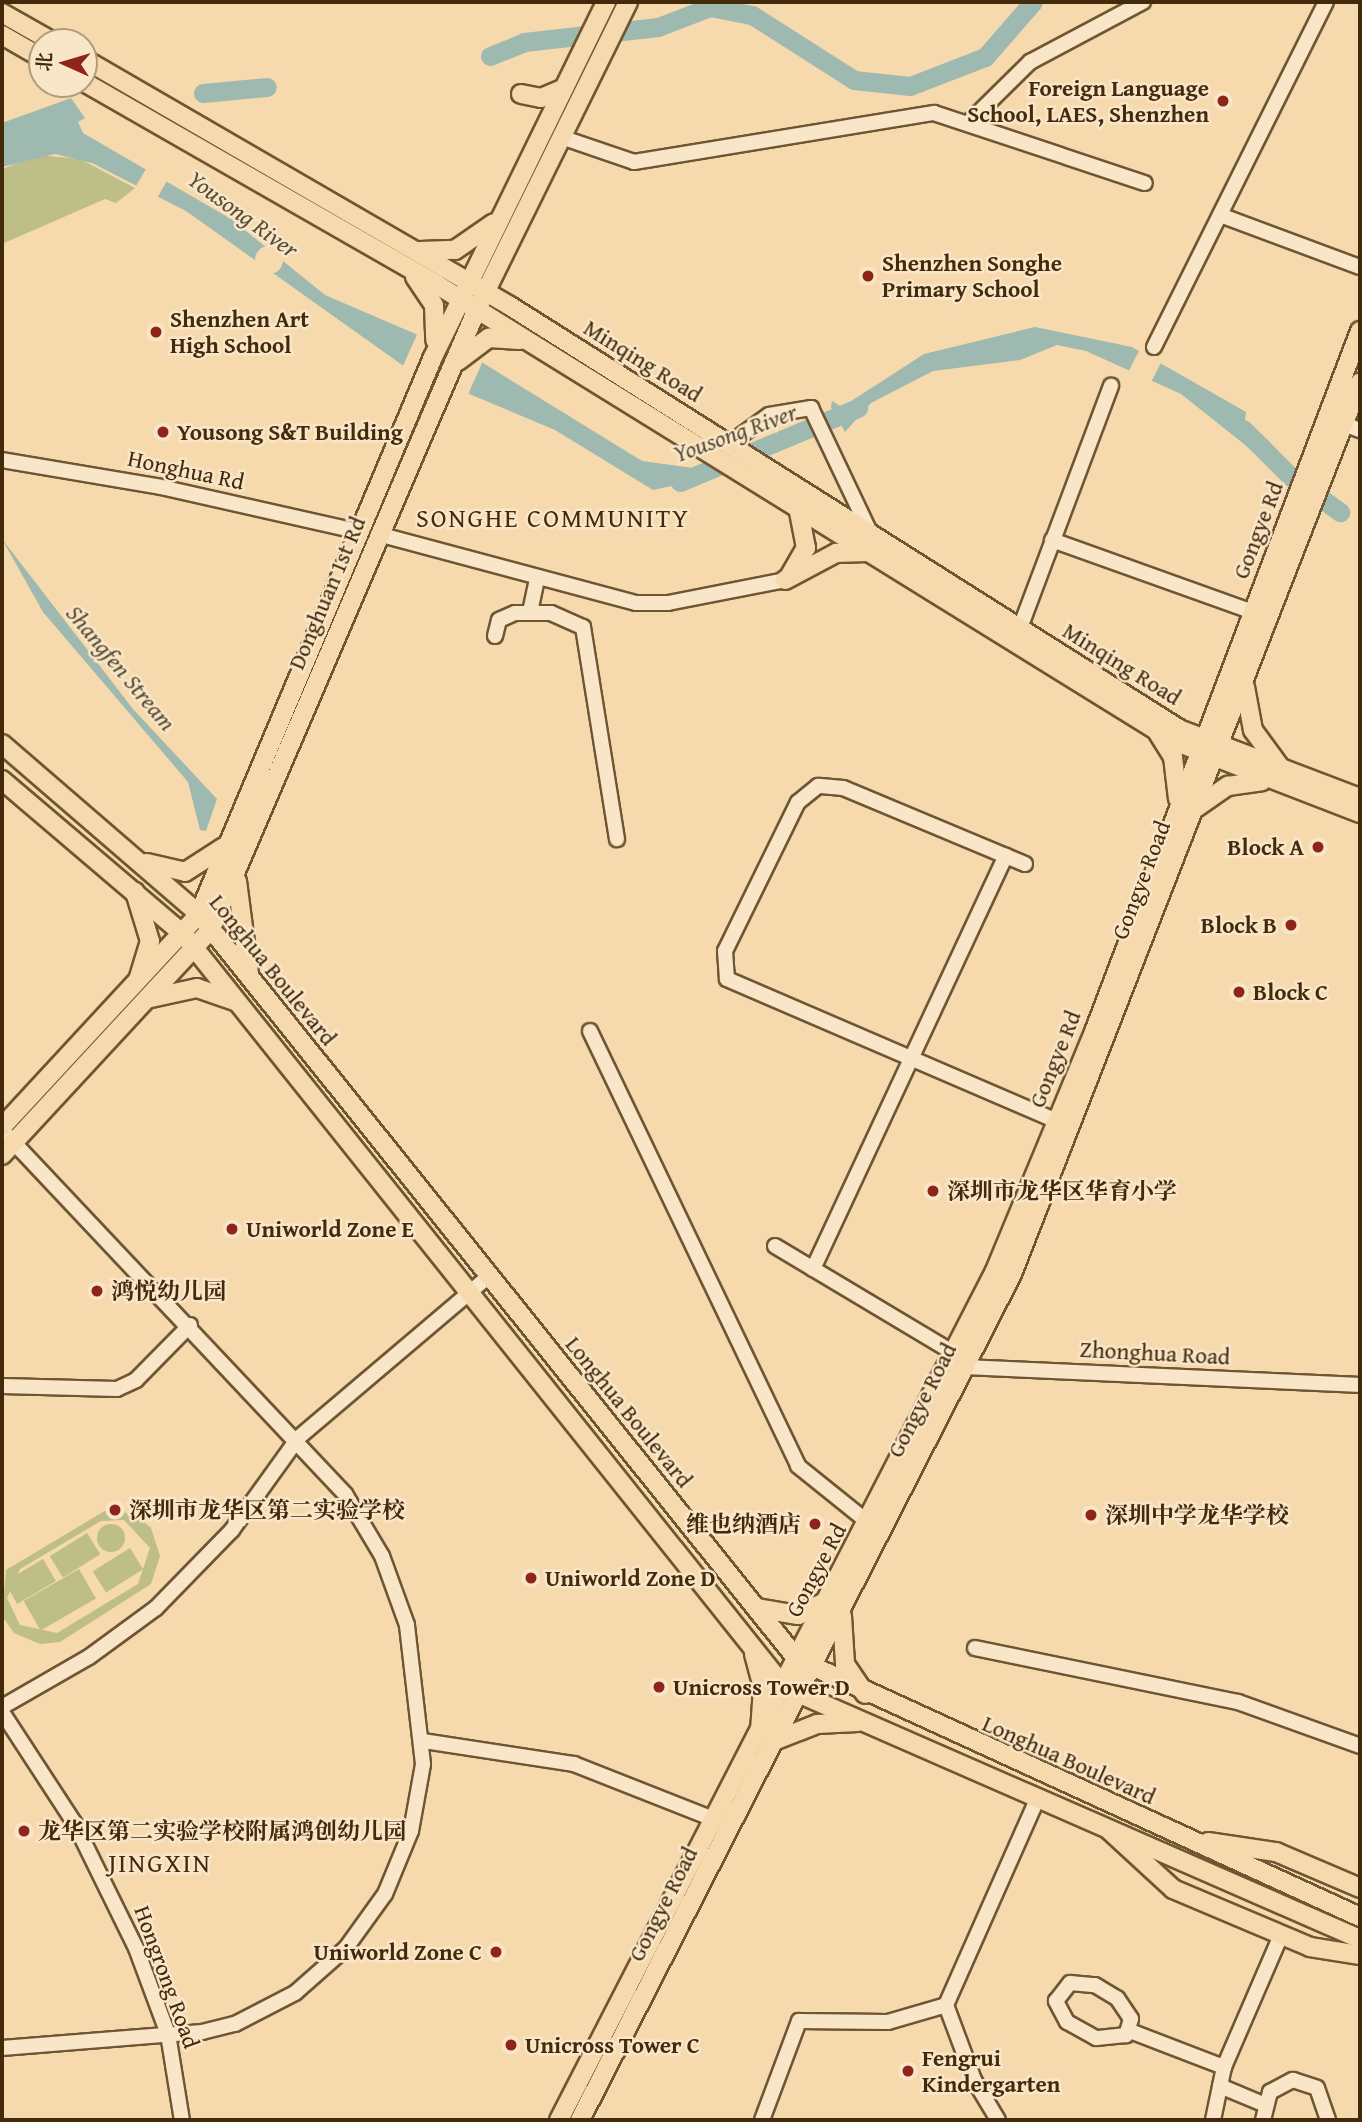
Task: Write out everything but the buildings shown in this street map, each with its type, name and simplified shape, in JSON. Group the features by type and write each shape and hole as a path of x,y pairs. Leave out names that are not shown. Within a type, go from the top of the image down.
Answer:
{"main road":[{"name":"Donghuan 1st Rd","path":"190,942 219,858 369,533 451,368 466,346 477,309 478,286 506,209 606,2"},
{"name":"Donghuan 1st Rd","path":"5,1139 190,942 211,929 258,823 369,533 439,335 460,299 478,286 561,138 593,65 628,2"},
{"path":"2,13 29,28"},
{"path":"2,35 28,50"},
{"name":"Minqing Road","path":"98,67 478,286 763,464 1208,750"},
{"path":"521,94 541,98 564,88"},
{"name":"Minqing Road","path":"98,90 477,309 1156,730 1208,750"},
{"path":"413,248 438,253 464,247 506,209"},
{"path":"405,267 430,296 439,335"},
{"path":"1321,460 1360,331"},
{"path":"466,346 494,337 530,342"},
{"path":"1321,460 1352,427 1360,382"},
{"name":"Gongye Rd","path":"1208,750 1253,612 1292,510 1321,460"},
{"name":"Gongye Rd","path":"1247,673 1310,517 1321,460"},
{"path":"785,580 800,566 806,548 798,507"},
{"path":"785,580 844,550 872,553"},
{"path":"1247,673 1252,730 1282,777"},
{"name":"Gongye Road","path":"837,1602 967,1367 1038,1216 1186,807 1208,750 1247,673"},
{"path":"1156,730 1172,757 1186,807 1228,786 1282,777 1360,798"},
{"name":"Longhua Boulevard","path":"2,744 199,914 756,1608 804,1664 867,1696 1360,1917"},
{"path":"1208,750 1282,777 1360,813"},
{"name":"Longhua Boulevard","path":"2,780 134,889 190,942 752,1648 792,1690 1360,1939"},
{"name":"Gongye Rd","path":"804,1664 837,1602 869,1523 954,1353 1057,1121 1186,807"},
{"path":"136,859 179,873 219,858"},
{"path":"237,874 237,918 251,980"},
{"path":"134,889 150,941 141,993 197,988 242,1007"},
{"path":"756,1608 798,1615 837,1602 842,1653 867,1696"},
{"path":"751,1753 763,1688 752,1648"},
{"name":"Gongye Road","path":"580,2120 774,1741 804,1664"},
{"name":"Gongye Road","path":"559,2120 751,1753 792,1690"},
{"path":"774,1741 817,1724 872,1724"},
{"path":"1105,1826 1173,1889 1322,1951 1360,1955"},
{"path":"1188,1840 1276,1852 1360,1888"}],"street":[{"path":"969,122 1024,66 1143,2"},
{"path":"1154,347 1326,2"},
{"path":"561,138 634,163 918,112 969,122 1145,183"},
{"path":"1220,215 1360,267"},
{"path":"1020,628 1111,386"},
{"path":"729,444 780,411 805,406 815,412 870,533"},
{"name":"Honghua Rd","path":"2,460 161,487 369,533 537,578 658,604 785,580"},
{"path":"1052,540 1253,612"},
{"path":"530,612 537,578"},
{"path":"495,636 503,617 530,612 565,616 583,627 617,839"},
{"path":"1026,864 844,788 818,786 798,802 724,951 727,979 1057,1121"},
{"path":"813,1269 1006,856"},
{"path":"590,1031 798,1466 869,1523"},
{"path":"2,2048 168,2034 235,2024 266,2010 346,1948 400,1863 419,1798 423,1741 414,1661 396,1590 358,1514 298,1438 5,1139"},
{"path":"775,1246 954,1353 967,1367"},
{"path":"2,1710 101,1650 176,1590 232,1530 298,1438 489,1276"},
{"path":"2,1386 117,1389 136,1380 190,1325"},
{"name":"Zhonghua Road","path":"967,1367 1360,1385"},
{"path":"975,1648 1238,1702 1360,1746"},
{"name":"Hongrong Road","path":"2,1710 97,1865 168,2034 182,2120"},
{"path":"423,1741 574,1764 716,1820"},
{"path":"998,2120 975,2080 946,2005 1038,1797"},
{"path":"1213,2120 1224,2067 1281,1935"},
{"path":"1130,2031 1127,2011 1103,1989 1070,1983 1058,1993 1057,2009 1080,2032 1113,2039 1130,2031 1224,2067"},
{"path":"762,2120 799,2021 888,2022 946,2005"},
{"path":"1263,2120 1263,2104 1280,2084 1306,2082 1326,2098 1328,2120"},
{"path":"1220,2086 1263,2104"}],"green space":[{"path":"39,155 80,159 135,188 116,203 105,199 2,244 2,169"},
{"path":"108,1509 136,1515 151,1528 160,1556 151,1584 60,1642 40,1644 14,1633 2,1616 6,1570","holes":["124,1520 150,1548 138,1584 57,1633 20,1625 7,1598 20,1569 101,1521"]},
{"path":"111,1524 121,1528 125,1538 121,1548 111,1552 101,1548 97,1538 101,1528"},
{"path":"87,1533 100,1554 63,1578 50,1556"},
{"path":"130,1548 143,1569 106,1593 93,1571"},
{"path":"43,1559 56,1581 17,1604 10,1591 16,1575"},
{"path":"79,1569 96,1598 41,1630 24,1601"}],"water":[{"path":"71,98 85,118 78,122 83,133 231,219 325,295 483,363 642,461 693,468 709,478 653,490 555,430 405,367 186,211 92,163 55,154 2,167 2,123"},
{"path":"1035,327 1132,347 1246,412 1245,420 1269,441 1254,452 1181,394 1086,351 1057,345 1020,360 933,371 871,403 845,432 831,407 832,401 842,407 924,354"},
{"path":"2,539 133,709 217,799 206,831 200,830 188,782 43,612"}],"pier":[{"path":"149,164 170,176 157,198 133,191"},
{"path":"269,246 279,250 283,260 279,270 269,274 259,270 255,260 259,250"},
{"path":"419,330 484,359 466,398 402,369"},
{"path":"1141,347 1163,358 1150,385 1127,374"}],"waterway":[{"path":"490,56 524,42 658,27 710,7 752,15 854,80 910,86 985,57 1033,2"},
{"path":"203,93 267,87"},
{"name":"Yousong River","path":"680,482 858,408"},
{"path":"1243,429 1290,476 1340,512"}],"place":[{"name":"Foreign Language School, LAES, Shenzhen","path":"1223,101"},
{"name":"Shenzhen Songhe Primary School","path":"868,276"},
{"name":"Shenzhen Art High School","path":"156,332"},
{"name":"Yousong S&T Building","path":"163,432"},
{"name":"Block A","path":"1318,847"},
{"name":"Block B","path":"1291,925"},
{"name":"Block C","path":"1239,992"},
{"name":"深圳市龙华区华育小学","path":"933,1191"},
{"name":"Uniworld Zone E","path":"232,1229"},
{"name":"鸿悦幼儿园","path":"97,1291"},
{"name":"深圳市龙华区第二实验学校","path":"115,1510"},
{"name":"深圳中学龙华学校","path":"1091,1515"},
{"name":"维也纳酒店","path":"815,1524"},
{"name":"Uniworld Zone D","path":"531,1578"},
{"name":"Unicross Tower D","path":"659,1687"},
{"name":"龙华区第二实验学校附属鸿创幼儿园","path":"24,1831"},
{"name":"Uniworld Zone C","path":"496,1952"},
{"name":"Unicross Tower C","path":"511,2045"},
{"name":"Fengrui Kindergarten","path":"908,2071"}],"district":[{"name":"SONGHE COMMUNITY","path":"553,518"},
{"name":"JINGXIN","path":"160,1863"}],"water label":[{"name":"Shangfen Stream","path":"121,668"}]}
